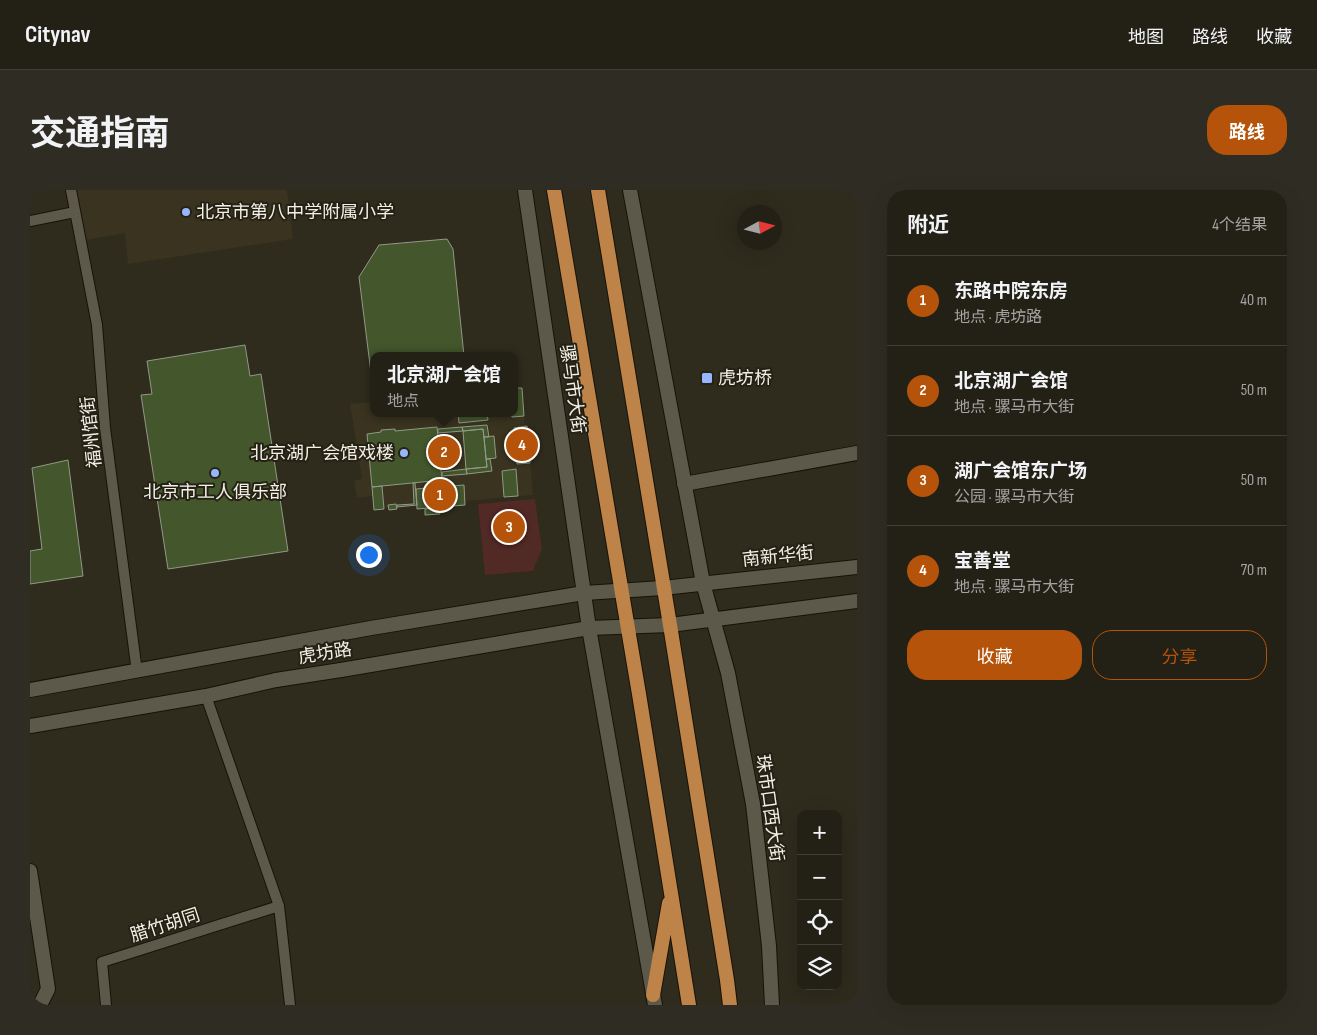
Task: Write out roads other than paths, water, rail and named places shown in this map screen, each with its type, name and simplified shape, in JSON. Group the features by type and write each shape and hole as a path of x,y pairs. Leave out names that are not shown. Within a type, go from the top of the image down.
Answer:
{"main road":[{"path":"546,190 557,214"},
{"name":"骡马市大街","path":"554,190 628,626"},
{"path":"600,193 730,1005"},
{"path":"628,626 689,1005"},
{"path":"654,1000 671,890"}],"street":[{"name":"骡马市大街","path":"525,190 589,628"},
{"path":"630,190 703,583"},
{"path":"684,484 857,453"},
{"name":"南新华街","path":"663,588 857,567"},
{"name":"珠市口西大街","path":"703,583 728,673 753,804 769,946 772,1005"},
{"name":"虎坊路","path":"30,690 371,628 584,593 663,588"},
{"path":"712,619 857,601"},
{"name":"虎坊路","path":"30,726 206,696 276,680 589,628 670,625 712,619"},
{"path":"589,628 654,1000"},
{"path":"30,871 48,989 40,1005"}],"lane":[{"name":"福州馆街","path":"71,190 97,325 105,428 137,672"},
{"path":"30,220 75,212"},
{"path":"206,696 280,906 290,1005"},
{"name":"腊竹胡同","path":"106,1005 102,962 280,906"}],"place":[{"name":"北京市第八中学附属小学","path":"186,212"},
{"name":"虎坊桥","path":"707,378"},
{"name":"宝善堂","path":"522,445"},
{"name":"北京湖广会馆","path":"444,452"},
{"name":"北京湖广会馆戏楼","path":"404,453"},
{"name":"北京市工人俱乐部","path":"215,473"},
{"name":"东路中院东房","path":"440,495"},
{"name":"湖广会馆东广场","path":"509,527"}]}
